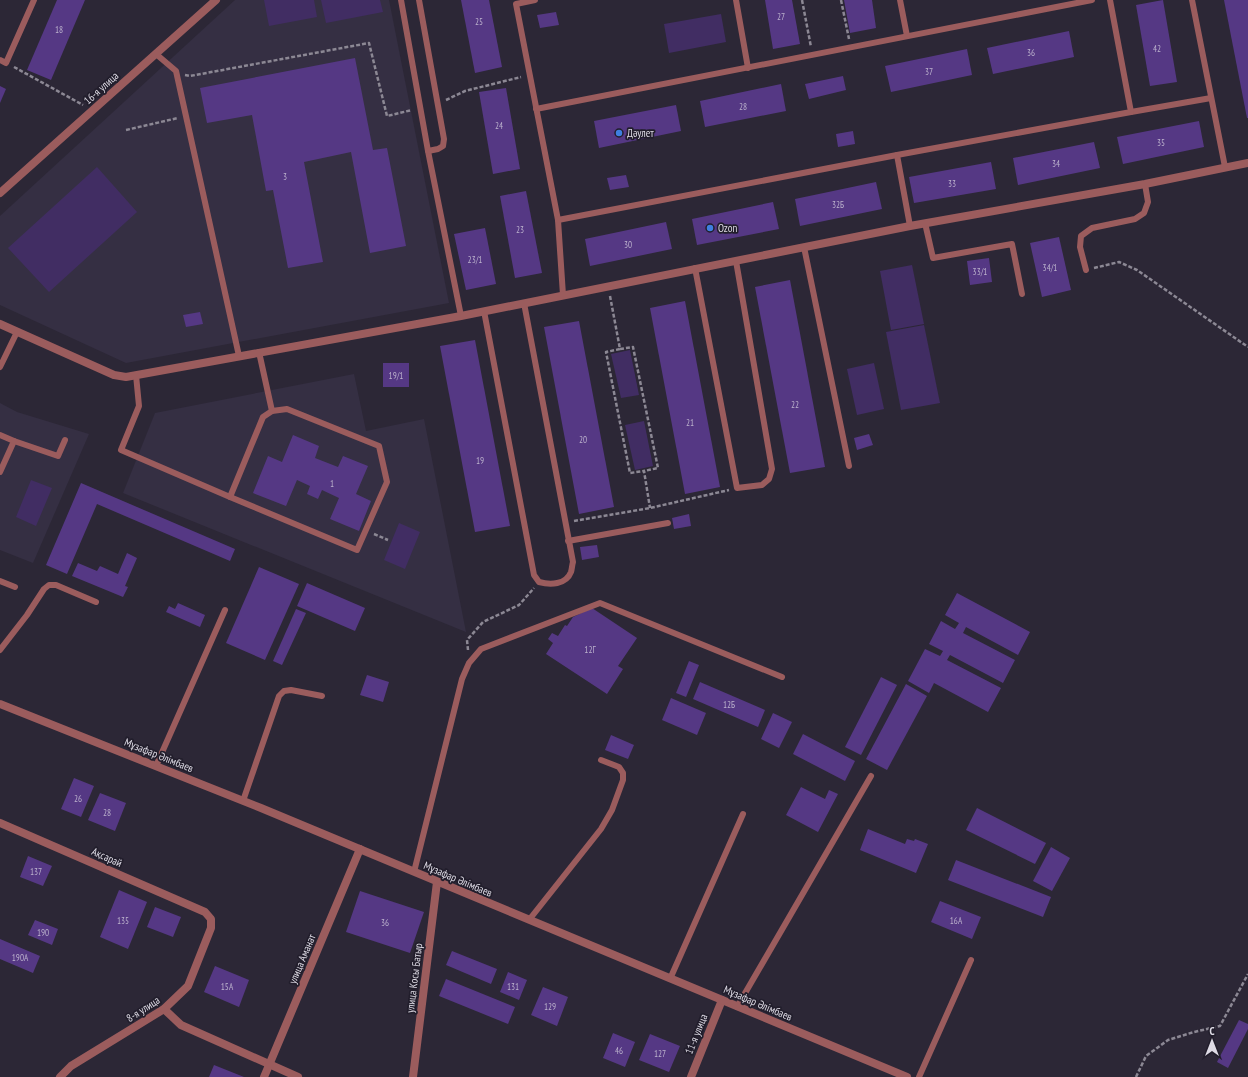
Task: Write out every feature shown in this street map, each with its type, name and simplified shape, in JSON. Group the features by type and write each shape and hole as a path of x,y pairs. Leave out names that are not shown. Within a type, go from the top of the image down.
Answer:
{"street":[{"name":"16-я улица","path":"0,193 216,0"},
{"path":"0,324 114,375 126,377 461,316 695,268 925,223 1145,184 1248,162"},
{"name":"Мұзафар Әлімбаев","path":"0,704 360,849 907,1077"},
{"name":"Ақсарай","path":"0,823 205,912"},
{"name":"улица Аманат","path":"264,1077 360,849"},
{"name":"улица Косы Батыр","path":"413,1077 437,882"},
{"name":"8-я улица","path":"60,1077 71,1066 164,1009 188,986 211,928 211,919 205,912"},
{"name":"11-я улица","path":"691,1077 722,1000"},
{"path":"164,1009 181,1025 298,1077"}],"lane":[{"path":"0,60 6,63 34,0"},
{"path":"401,0 428,151 461,316"},
{"path":"419,0 444,139 443,146 438,149 428,151"},
{"path":"535,0 516,4 558,220 563,295"},
{"path":"736,0 748,68"},
{"path":"900,0 907,36"},
{"path":"536,109 1092,0"},
{"path":"1110,0 1131,112"},
{"path":"1192,0 1225,167"},
{"path":"156,54 176,72 239,356"},
{"path":"558,220 897,155 1211,98"},
{"path":"897,155 910,226"},
{"path":"1086,270 1080,247 1081,236 1092,228 1135,219 1144,213 1148,202 1145,184"},
{"path":"925,223 933,258 1012,244 1022,294"},
{"path":"804,247 849,466"},
{"path":"695,268 737,488 762,485 769,479 772,469 736,261"},
{"path":"484,311 534,575 539,582 548,584 564,581 571,573 573,562 524,303"},
{"path":"0,367 17,332"},
{"path":"259,352 272,411"},
{"path":"136,375 139,406 121,450 230,497 357,550 387,482 379,446 287,409 272,411 262,417 230,497"},
{"path":"0,435 58,456 65,440"},
{"path":"0,472 14,441"},
{"path":"568,540 668,523"},
{"path":"0,581 15,587"},
{"path":"0,650 27,615 44,589 49,585 56,585 96,602"},
{"path":"414,872 462,679 469,663 481,649 600,603 782,677"},
{"path":"156,766 225,610"},
{"path":"243,801 279,696 284,691 291,690 322,696"},
{"path":"529,920 601,829 612,810 623,780 623,773 620,767 601,760"},
{"path":"737,1007 871,776"},
{"path":"670,978 743,814"},
{"path":"919,1077 971,960"}],"path":[{"path":"802,0 812,56"},
{"path":"841,0 850,48"},
{"path":"176,72 190,76 369,43 387,116 420,108"},
{"path":"6,63 93,110"},
{"path":"438,104 465,91 529,75"},
{"path":"126,130 186,117"},
{"path":"1086,270 1119,262 1137,270 1248,348"},
{"path":"608,286 620,349"},
{"path":"633,347 658,468 630,473 606,352 620,349 633,347"},
{"path":"644,471 650,508"},
{"path":"565,523 650,508 737,488"},
{"path":"365,530 388,540"},
{"path":"469,663 467,640 483,622 519,605 539,582"},
{"path":"1136,1077 1146,1056 1168,1040 1220,1026 1248,974"}],"shaded area":[{"path":"235,0 389,0 449,303 126,363 0,305 0,216"},
{"path":"264,0 314,0 317,17 269,26"},
{"path":"321,0 380,0 383,12 326,23"},
{"path":"721,14 726,42 669,53 664,24"},
{"path":"97,167 137,212 49,292 8,248"},
{"path":"912,265 924,324 891,330 880,271"},
{"path":"924,325 940,403 901,410 886,332"},
{"path":"630,350 639,395 621,398 611,354"},
{"path":"874,363 884,409 857,415 847,369"},
{"path":"354,374 366,431 424,419 466,632 123,493 155,413"},
{"path":"0,403 17,412 89,434 33,563 0,550"},
{"path":"644,421 653,466 635,470 625,425"},
{"path":"31,480 52,488 36,526 16,517"},
{"path":"399,523 420,532 405,569 384,560"}],"building":[{"path":"57,0 85,0 51,80 27,70"},
{"path":"461,0 489,0 502,67 475,73"},
{"path":"765,0 792,0 800,44 773,49"},
{"path":"844,0 872,0 876,28 850,33"},
{"path":"1163,0 1177,82 1150,86 1136,5"},
{"path":"1224,0 1248,0 1248,118 1247,118"},
{"path":"556,12 559,25 540,28 537,15"},
{"path":"1069,31 1074,57 993,74 987,48"},
{"path":"967,49 972,75 891,92 885,66"},
{"path":"355,58 373,150 387,148 406,246 370,253 351,152 304,162 323,262 288,268 273,190 266,191 252,115 207,123 200,88"},
{"path":"843,76 846,90 809,99 805,84"},
{"path":"781,84 786,111 705,127 700,101"},
{"path":"0,86 6,89 0,103"},
{"path":"506,88 520,169 493,174 479,92"},
{"path":"676,105 681,131 599,148 594,121"},
{"path":"1199,121 1204,147 1123,164 1117,137"},
{"path":"853,131 855,144 838,147 836,134"},
{"path":"1094,142 1100,168 1018,185 1013,158"},
{"path":"991,162 996,189 914,203 909,177"},
{"path":"626,175 629,187 610,190 607,178"},
{"path":"876,182 882,209 800,226 795,199"},
{"path":"526,191 542,273 515,278 500,196"},
{"path":"773,202 779,229 697,245 692,219"},
{"path":"666,222 672,249 590,266 585,239"},
{"path":"485,228 496,284 466,290 454,234"},
{"path":"1059,237 1071,290 1042,297 1030,243"},
{"path":"989,258 992,282 970,285 967,261"},
{"path":"790,280 825,467 790,473 755,287"},
{"path":"685,301 720,487 685,494 650,308"},
{"path":"200,312 203,324 186,327 183,315"},
{"path":"579,321 614,507 579,514 544,327"},
{"path":"475,340 510,526 475,532 440,346"},
{"path":"383,363 409,363 409,387 383,387"},
{"path":"869,434 873,445 857,450 854,438"},
{"path":"293,435 319,446 315,458 338,467 343,456 368,466 356,494 371,501 359,531 330,519 339,498 322,490 318,499 307,494 310,486 297,480 286,506 253,493 268,456 282,462"},
{"path":"81,483 235,549 230,561 97,504 67,574 46,565"},
{"path":"689,514 691,526 674,529 672,518"},
{"path":"597,545 599,557 582,560 580,547"},
{"path":"127,553 137,558 125,586 128,587 123,597 72,576 78,563 97,571 100,566 118,574"},
{"path":"259,567 299,584 265,660 226,643"},
{"path":"307,583 365,608 355,631 297,606"},
{"path":"957,593 1030,632 1018,655 966,627 963,633 1015,660 1003,683 950,655 947,660 1001,688 988,712 934,683 929,693 908,681 925,649 940,656 943,651 929,644 941,621 955,629 959,623 945,615"},
{"path":"178,603 205,615 200,627 166,612 169,606 175,609"},
{"path":"592,608 637,638 618,666 623,669 607,694 546,654 553,643 548,639 552,633 558,636 565,625 567,626 573,617"},
{"path":"296,609 306,613 282,665 273,661"},
{"path":"689,661 699,665 686,697 676,693"},
{"path":"367,675 389,682 383,702 360,695"},
{"path":"881,677 897,685 861,755 845,747"},
{"path":"700,682 765,710 758,727 693,699"},
{"path":"906,684 927,696 887,770 866,759"},
{"path":"671,698 706,713 697,735 662,720"},
{"path":"773,713 792,722 779,748 761,739"},
{"path":"803,734 855,761 845,781 793,754"},
{"path":"611,735 634,745 628,759 605,750"},
{"path":"74,778 94,786 81,817 61,809"},
{"path":"801,787 825,799 829,790 838,794 818,832 786,815"},
{"path":"100,793 126,803 115,831 88,820"},
{"path":"977,808 1046,843 1035,864 966,830"},
{"path":"868,829 905,844 907,839 914,841 915,839 928,844 916,873 860,850"},
{"path":"1051,847 1070,858 1052,891 1033,881"},
{"path":"28,856 52,866 43,886 20,877"},
{"path":"956,860 1051,897 1043,917 948,880"},
{"path":"119,890 147,902 128,949 100,937"},
{"path":"360,891 424,912 410,953 346,932"},
{"path":"940,901 981,917 972,939 931,922"},
{"path":"155,907 181,917 173,937 147,927"},
{"path":"35,920 58,929 52,945 28,935"},
{"path":"0,939 40,956 33,973 0,959"},
{"path":"452,951 497,969 491,984 446,965"},
{"path":"215,966 249,980 239,1007 204,992"},
{"path":"508,972 527,980 519,1000 500,992"},
{"path":"446,979 515,1007 508,1024 439,996"},
{"path":"543,987 568,997 557,1026 531,1015"},
{"path":"1239,1020 1248,1024 1248,1029 1228,1068 1217,1062"},
{"path":"613,1033 635,1042 625,1067 603,1058"},
{"path":"650,1034 680,1046 669,1072 639,1060"},
{"path":"214,1065 244,1077 209,1077"}],"place":[{"name":"Дәулет","path":"619,133"},
{"name":"Ozon","path":"710,228"}]}
